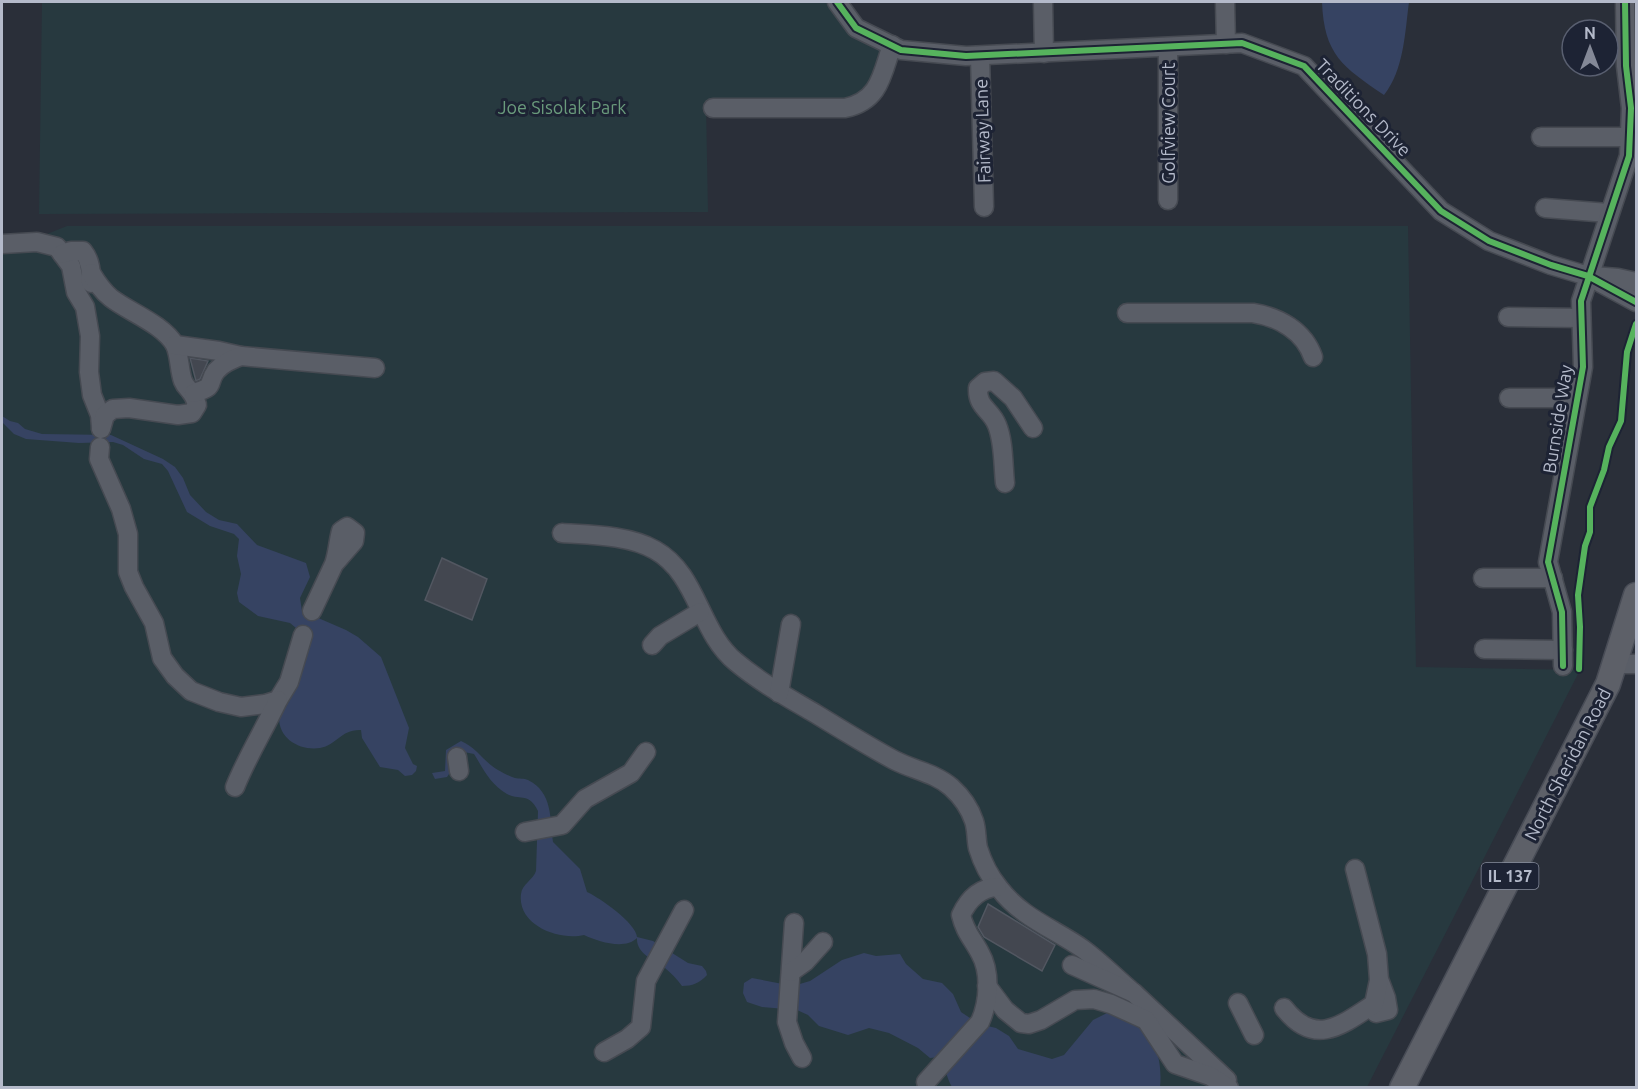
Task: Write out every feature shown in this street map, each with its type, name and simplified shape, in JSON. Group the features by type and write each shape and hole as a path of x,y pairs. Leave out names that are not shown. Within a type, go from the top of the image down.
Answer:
{"main road":[{"name":"North Sheridan Road","path":"1402,1088 1608,684 1626,664 1636,595"}],"street":[{"name":"Traditions Drive","path":"837,2 856,28 902,50 980,56 1242,43 1304,66 1441,211 1489,242 1588,276 1636,302"},
{"path":"1043,2 1044,53"},
{"path":"1225,2 1226,44"},
{"name":"Burnside Way","path":"1484,649 1563,658 1562,612 1548,562 1582,367 1581,301 1608,213 1629,156 1631,108 1626,66 1625,2"},
{"path":"713,108 845,108 856,106 867,100 878,88 892,45"},
{"name":"Golfview Court","path":"1168,47 1168,200"},
{"name":"Fairway Lane","path":"980,56 984,207"},
{"path":"1541,137 1630,137"},
{"path":"1545,208 1608,213"},
{"path":"2,244 37,242 57,247 71,266 76,292 85,307 90,336 89,372 92,395 100,415 101,429 105,415 114,409 129,408 178,415 192,413 197,405 194,393 184,383 175,345 148,321 113,299 99,287 91,273"},
{"path":"62,254 83,251 88,257 91,273 85,307"},
{"name":"Traditions Drive","path":"1588,276 1636,282"},
{"path":"1127,313 1270,315 1297,332 1309,345 1312,357"},
{"path":"1508,317 1581,318"},
{"path":"175,345 241,356 375,368"},
{"path":"194,393 205,390 211,385 215,373 225,362 241,356"},
{"path":"1005,483 997,423 978,398 978,388 985,382 994,381 1013,398 1033,428"},
{"path":"1509,398 1577,398"},
{"path":"100,447 99,459 121,509 128,534 128,572 154,623 162,658 175,676 191,691 219,702 241,707 278,700"},
{"path":"562,533 629,541 654,549 668,559 683,576 721,648 751,674 857,740 897,762 941,779 954,789 966,805 974,822 983,861 998,887 1019,910 1083,949 1134,993 1234,1088"},
{"path":"312,611 334,564"},
{"path":"1483,578 1553,578"},
{"path":"652,645 660,636 700,612"},
{"path":"779,693 791,624"},
{"path":"235,787 247,758 289,682 303,635"},
{"path":"537,830 562,825 585,799 631,773 646,752"},
{"path":"1284,1008 1293,1019 1312,1030 1332,1030 1374,1004 1379,980 1377,954 1355,869"},
{"path":"926,1082 980,1022 983,1015 987,967 980,952 965,931 961,915 967,903 977,894 990,887 998,887"},
{"path":"604,1052 627,1039 641,1027 646,981 684,910"},
{"path":"794,923 787,1022 802,1058"},
{"path":"790,977 823,942"},
{"path":"1072,964 1134,993"},
{"path":"987,986 1005,1010 1021,1023 1029,1024 1041,1020 1059,1007 1075,1000 1094,999 1111,1004 1146,1020 1175,1064 1210,1076 1228,1088"},
{"path":"1238,1003 1254,1035"}],"green space":[{"name":"Joe Sisolak Park","path":"42,2 831,2 854,32 881,51 870,84 859,94 840,103 706,104 708,212 39,214"},
{"path":"67,226 1408,226 1416,667 1580,670 1367,1087 2,1087 2,252"}],"water":[{"path":"1322,2 1409,2 1400,62 1391,85 1384,95 1357,76 1338,58 1327,35"},
{"path":"2,416 25,429 42,434 111,435 163,459 175,467 183,478 190,495 206,512 219,520 237,524 257,545 306,563 310,577 300,598 302,611 346,630 381,657 409,728 405,748 413,764 417,766 416,771 412,775 405,776 398,770 380,767 362,738 361,730 344,734 331,744 320,748 305,748 286,737 282,731 279,713 304,630 290,623 258,616 239,602 237,593 241,574 237,556 239,539 234,534 210,526 187,512 168,471 162,464 144,459 123,445 113,442 79,443 26,439 14,434 2,422"},
{"path":"461,741 472,747 498,770 515,778 528,780 542,792 549,807 553,842 580,869 587,892 624,918 631,925 637,937 653,941 688,963 702,966 707,975 696,984 682,986 667,970 643,952 637,938 626,944 612,944 584,935 563,936 542,929 533,923 526,915 521,894 523,887 536,871 538,811 528,799 507,794 496,786 474,754 464,752 447,777 435,779 432,773 445,771 446,750"},
{"path":"864,953 876,956 900,954 906,964 923,979 942,983 953,994 961,1012 979,1024 996,1028 1009,1036 1018,1049 1052,1059 1064,1055 1093,1020 1107,1013 1130,1022 1143,1030 1153,1042 1160,1064 1160,1087 952,1087 939,1057 930,1058 918,1048 889,1033 869,1028 848,1035 819,1026 808,1015 797,1010 762,1007 747,1002 743,993 744,983 752,978 793,986 810,981 842,960"}],"building":[{"path":"190,358 208,361 200,379 196,381"},
{"path":"442,558 487,579 472,620 425,600"},
{"path":"988,904 1055,945 1042,971 984,937 978,927"}],"cycle path":[{"path":"837,2 856,28 901,50 966,56 1242,43 1304,66 1441,211 1489,241 1551,265 1588,276 1636,302"},
{"path":"1563,666 1562,612 1548,562 1583,367 1581,301 1629,156 1631,108 1626,66 1625,2"},
{"path":"1579,669 1578,595 1585,546 1590,532 1590,507 1604,470 1609,447 1621,421 1627,352 1636,324"}]}
